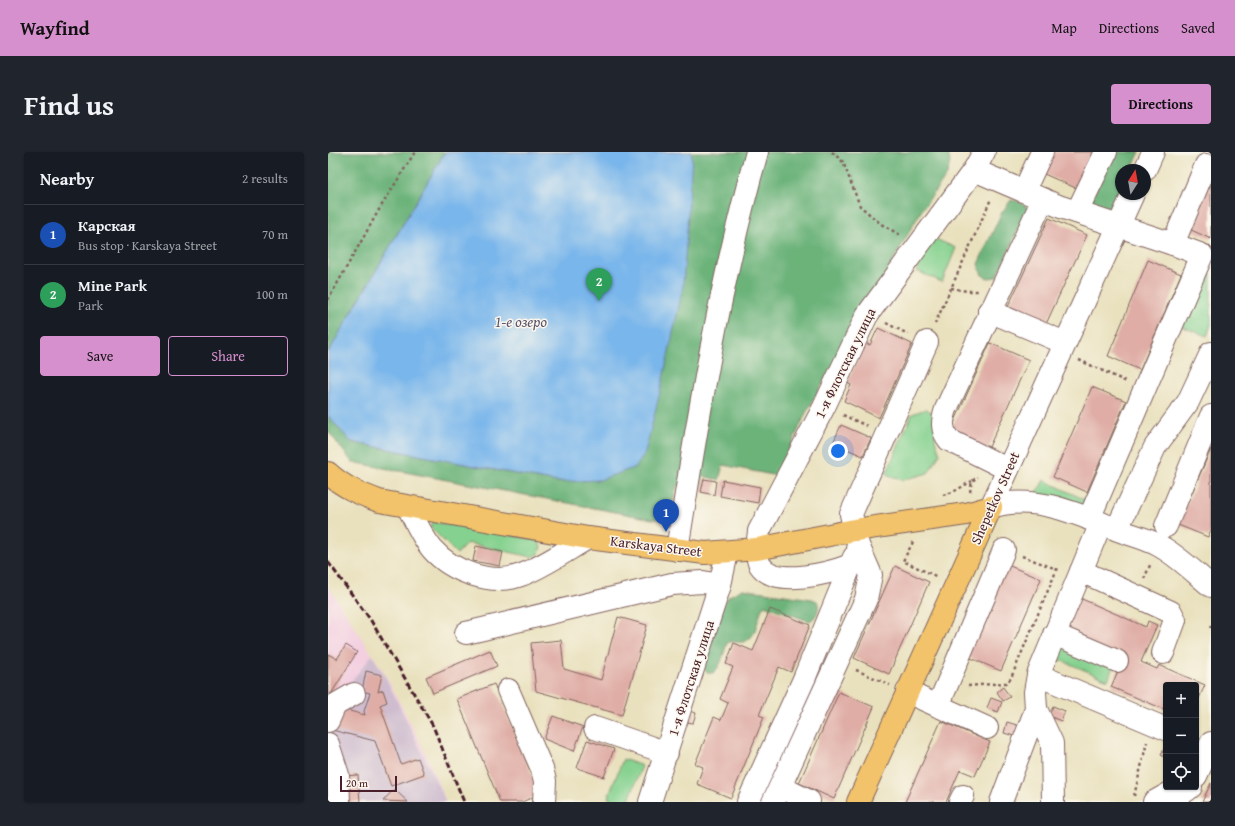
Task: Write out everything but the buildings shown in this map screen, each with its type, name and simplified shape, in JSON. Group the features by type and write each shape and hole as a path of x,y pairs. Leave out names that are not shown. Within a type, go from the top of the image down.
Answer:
{"main road":[{"name":"Karskaya Street","path":"328,473 357,494 379,501 588,538 677,550 727,552 757,549 854,547 991,506"},
{"name":"Shepetkov Street","path":"858,802 991,506"}],"street":[{"path":"677,550 692,454 716,329 744,197 757,152"},
{"path":"1008,469 955,445 945,434 943,426 946,409 1000,288 1033,195 1042,152"},
{"path":"1077,212 1106,152"},
{"path":"1147,164 1153,152"},
{"path":"979,161 999,180 1033,195 1077,212 1202,255 1102,524 1054,634 1038,675 1034,692 1036,709 1052,743 1053,802"},
{"name":"1-я Флотская улица","path":"757,549 759,532 824,407 867,315 979,161"},
{"path":"1173,244 1206,165"},
{"name":"Shepetkov Street","path":"991,506 1008,469 1069,350 1119,226 1131,200"},
{"path":"989,311 1069,350"},
{"path":"748,802 804,679 854,547 851,514 927,342"},
{"path":"1102,524 1188,402 1211,353"},
{"path":"1188,402 1211,407"},
{"path":"1166,526 1211,416"},
{"path":"991,506 1006,502 1040,503 1102,524 1158,545 1177,558 1211,586"},
{"path":"408,507 432,549 455,566 476,575 491,578 521,575 588,538"},
{"path":"757,549 759,564 767,571 789,577 813,576 838,570 854,547"},
{"path":"809,801 777,795 866,599 871,575 854,547"},
{"path":"942,697 1004,550"},
{"name":"1-я Флотская улица","path":"650,802 667,754 720,585 727,552"},
{"path":"1081,571 1171,612 1175,620 1163,653"},
{"path":"466,633 672,584 703,582 720,585"},
{"path":"1054,634 1117,661"},
{"path":"1038,675 1160,727"},
{"path":"508,690 542,769 545,781 544,802"},
{"path":"907,692 942,697 987,728"},
{"path":"328,721 335,705 346,697 354,694"},
{"path":"1001,802 1036,709"},
{"path":"595,728 667,754"},
{"path":"1199,769 1211,742"},
{"path":"328,744 338,774 339,802"},
{"path":"1154,802 1170,793 1186,792 1188,790"}],"path":[{"path":"328,300 380,208 415,152"},
{"path":"832,152 843,162 860,206 881,224 898,233 916,247"},
{"path":"867,315 927,342 999,180"},
{"path":"951,288 976,291 1000,288"},
{"path":"1069,350 1110,375"},
{"path":"824,407 865,425"},
{"path":"941,496 953,492 972,481"},
{"path":"915,539 903,561 940,578"},
{"path":"1004,550 1058,569 1081,571"},
{"path":"942,697 1007,682 1011,678 1058,569"},
{"path":"1135,802 1134,794 1145,746 1160,727"}],"shaded area":[{"path":"328,586 385,674 426,754 446,802 328,802"},
{"path":"372,655 384,674 446,802 328,802 328,711"}],"green space":[{"path":"328,152 445,152 328,353"},
{"path":"691,152 948,152 950,162 947,175 923,208 806,413 777,476 723,465 719,480 703,476 700,489 677,485 673,503 667,515 664,519 652,519 352,462 328,431 328,416 351,442 557,482 600,480 692,157"},
{"path":"1112,152 1140,152 1134,164 1115,164 1116,200 1113,206 1100,208 1093,205 1092,199"},
{"path":"1011,200 1020,202 1028,208 997,277 988,278 982,275 978,264 1001,214"},
{"path":"931,237 956,248 942,282 917,271"},
{"path":"1202,271 1211,274 1211,325 1207,336 1180,326"},
{"path":"926,409 935,414 935,439 940,454 928,473 903,480 886,474 912,414"},
{"path":"1044,480 1085,500 1080,508 1034,498"},
{"path":"433,522 532,539 539,542 541,547 539,553 532,557 467,543 457,554 430,527"},
{"path":"743,589 812,599 817,601 818,610 814,618 809,621 764,605 753,635 744,642 727,643 721,662 717,669 713,673 707,673 704,668 723,605 729,596"},
{"path":"1058,640 1114,664 1108,680 1051,656"},
{"path":"623,759 642,766 628,802 618,802 608,798"}],"water":[{"name":"1-е озеро","path":"445,152 691,152 692,157 683,287 645,453 636,467 600,480 557,482 351,442 328,416 328,353"}],"railway":[{"path":"328,562 370,619 433,726 464,802"}],"place":[{"name":"Mine Park","path":"599,301"},
{"name":"Карская","path":"666,532"}]}
